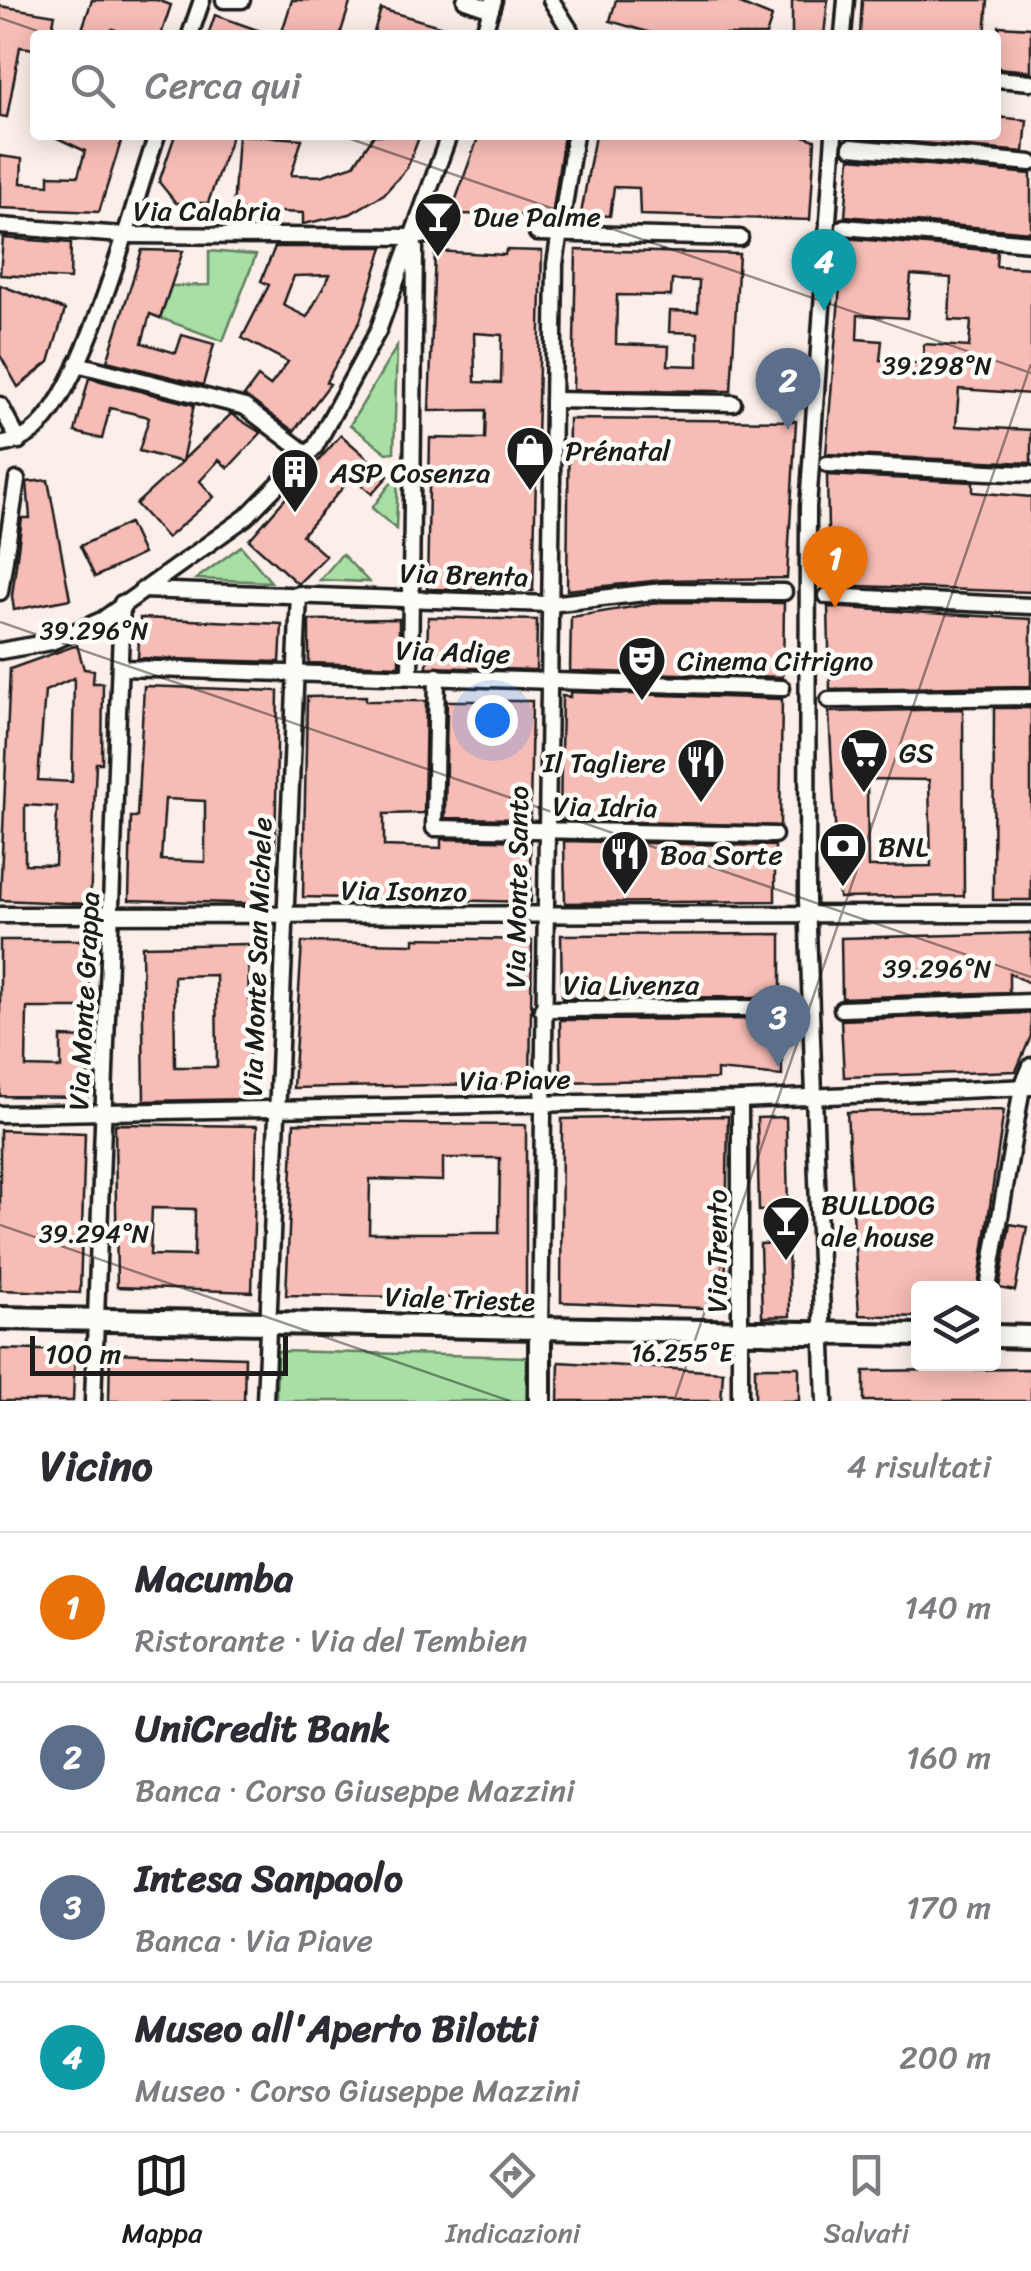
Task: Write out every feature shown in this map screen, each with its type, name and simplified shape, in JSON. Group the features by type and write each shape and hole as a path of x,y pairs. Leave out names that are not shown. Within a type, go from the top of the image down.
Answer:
{"street":[{"path":"192,30 202,0"},
{"path":"224,0 242,0"},
{"path":"465,0 493,4 485,30"},
{"path":"550,0 570,30"},
{"path":"843,30 846,0"},
{"path":"1001,79 1031,82"},
{"path":"0,445 19,441 50,413 77,364 155,140"},
{"path":"0,652 51,642 102,620 246,517 307,454 378,331 447,140"},
{"name":"Via Monte Santo","path":"540,1401 542,1009 555,264 574,140"},
{"path":"825,1401 808,915 808,506 834,140"},
{"path":"851,147 1031,163"},
{"name":"Via Calabria","path":"0,226 123,235 415,237 448,231"},
{"path":"844,228 1031,242"},
{"path":"537,233 740,238"},
{"path":"410,675 415,237"},
{"path":"77,364 245,408 307,454"},
{"path":"552,400 733,403"},
{"path":"0,404 19,441"},
{"path":"827,464 1031,474"},
{"path":"0,592 17,480"},
{"name":"Via Brenta","path":"141,590 550,604 662,591 784,592"},
{"name":"Via Monte San Michele","path":"264,1401 282,915 299,594"},
{"path":"827,596 1031,606"},
{"name":"Via Monte Grappa","path":"93,1401 122,603"},
{"name":"Via Adige","path":"122,668 782,688"},
{"name":"Via Idria","path":"437,676 434,828 774,835"},
{"path":"829,700 1031,697"},
{"name":"Via Isonzo","path":"0,916 544,918 1031,914"},
{"path":"842,1009 1031,1002"},
{"name":"Via Livenza","path":"542,1009 781,1008"},
{"path":"989,1281 1031,1066"},
{"name":"Via Piave","path":"0,1114 541,1106 1026,1087"},
{"name":"Via Trento","path":"740,1100 740,1401"},
{"name":"Viale Trieste","path":"0,1318 911,1336"}],"green space":[{"path":"209,251 256,255 223,341 160,318 171,286 209,285"},
{"path":"397,346 394,452 387,453 350,425"},
{"path":"398,474 396,529 372,508"},
{"path":"241,546 271,582 196,579"},
{"path":"342,554 369,582 320,580"},
{"path":"277,1351 527,1357 526,1401 276,1401"}],"building":[{"path":"92,0 157,0 171,5 163,30 82,30"},
{"path":"292,0 351,0 342,30 283,30"},
{"path":"616,0 741,0 740,4 772,17 768,30 641,30 610,21"},
{"path":"792,0 828,0 825,30 792,30"},
{"path":"862,0 988,0 985,30 860,30"},
{"path":"0,6 55,15 51,30 30,30 30,48 20,47 7,117 0,116"},
{"path":"381,9 454,30 375,30"},
{"path":"215,15 258,30 210,30"},
{"path":"999,26 1031,28 1031,71 1001,68"},
{"path":"1001,117 1027,120 1024,152 887,140 1001,140"},
{"path":"62,140 121,140 99,212 0,208 0,156 22,159 21,183 49,185 49,175 78,176 85,151"},
{"path":"173,140 230,140 208,203 176,203 159,182"},
{"path":"238,140 302,140 291,175 321,176 354,165 371,140 418,140 407,168 384,194 350,214 303,224 303,213 233,210"},
{"path":"477,140 563,140 552,216 459,214 452,210"},
{"path":"594,140 815,140 810,220 640,215 639,188 614,187 610,216 581,214"},
{"path":"850,158 1031,174 1031,232 845,216"},
{"path":"3,238 71,243 70,279 0,275"},
{"path":"844,238 997,251 996,266 1031,268 1031,394 959,389 956,426 1031,430 1031,463 826,454","holes":["911,275 951,278 949,320 971,321 969,347 924,344 923,364 880,360 882,341 857,339 858,315 907,318"]},
{"path":"275,247 383,247 360,321 326,382 330,384 294,431 244,396 258,377 270,386 288,362 242,338 269,285 261,281","holes":["330,275 307,317 283,305 294,276"]},
{"path":"142,250 183,251 160,318 150,314 142,343 176,353 182,335 214,344 203,385 107,361"},
{"path":"506,250 542,251 533,591 427,589 430,438 485,439 486,410 429,411 435,251 505,255","holes":["474,333 502,335 501,383 475,382"]},
{"path":"576,250 739,254 731,391 573,390","holes":["672,280 699,281 698,312 670,311 669,332 698,333 698,366 668,365 669,346 616,344 617,295 671,296"]},
{"path":"0,285 65,310 49,362 18,387 0,355"},
{"path":"89,378 194,405 182,461 231,414 261,433 228,468 219,460 200,481 214,497 167,538 136,504 182,462 139,451 149,418 145,416 110,408 102,439 75,432"},
{"path":"569,419 796,421 787,578 662,580 567,590"},
{"name":"ASP Cosenza","path":"341,435 388,476 372,494 352,477 302,535 326,556 298,584 249,540"},
{"path":"827,475 973,482 973,492 1031,497 1031,592 829,585"},
{"path":"48,480 70,599 14,610 12,596 22,518 30,518 27,482"},
{"path":"129,523 143,554 95,577 80,546"},
{"path":"663,602 784,603 783,677 570,671 571,617"},
{"path":"828,607 1031,619 1031,686 830,689"},
{"path":"428,617 537,620 536,670 427,667"},
{"path":"140,618 282,624 280,662 138,658"},
{"path":"399,619 399,666 309,663 309,620"},
{"path":"77,645 84,669 94,670 93,683 103,683 102,763 96,763 90,904 0,900 10,669","holes":["74,678 72,782 38,780 45,691","25,805 57,807 55,865 25,864"]},
{"path":"144,686 278,691 275,855 269,855 268,904 129,900 131,817 137,817","holes":["165,799 205,801 205,862 161,860"]},
{"path":"570,692 782,699 780,826 560,820 562,696 570,697"},
{"path":"366,696 366,701 426,701 424,813 384,814 384,846 441,848 441,839 530,841 531,902 303,897 307,697"},
{"path":"447,701 532,701 530,819 445,818"},
{"path":"994,708 1031,708 1031,900 993,900"},
{"path":"963,709 964,896 839,898 829,712","holes":["867,779 929,780 931,866 868,867"]},
{"path":"564,841 775,846 775,901 565,903"},
{"path":"1031,933 1031,984 1009,973 1009,992 842,998 841,938"},
{"path":"781,934 781,997 562,998 561,935"},
{"path":"414,938 532,940 530,1083 293,1088 302,942 414,944"},
{"path":"0,940 89,940 89,1008 27,1008 26,1067 61,1068 61,1037 89,1038 88,1097 0,1096"},
{"path":"248,944 250,1099 144,1101 142,946","holes":["216,975 217,1067 175,1067 174,976"]},
{"path":"1031,1013 1031,1036 1016,1071 844,1077 841,1020"},
{"path":"781,1019 782,1076 717,1070 717,1079 561,1082 560,1020"},
{"path":"1004,1110 979,1281 911,1281 911,1317 859,1315 847,1112"},
{"path":"728,1116 725,1309 561,1302 562,1119"},
{"path":"786,1117 788,1210 759,1211 757,1118"},
{"path":"294,1123 526,1125 526,1299 286,1295","holes":["443,1158 500,1158 499,1233 369,1233 370,1179 443,1181"]},
{"path":"115,1124 257,1126 252,1292 117,1287","holes":["152,1208 195,1209 194,1256 150,1255"]},
{"path":"0,1130 85,1133 80,1293 0,1290"},
{"path":"1010,1224 1027,1227 1015,1291 1001,1288"},
{"path":"788,1243 790,1316 762,1317 760,1244"},
{"path":"0,1349 75,1351 73,1401 0,1401"},
{"path":"110,1353 245,1357 244,1401 109,1401"},
{"path":"559,1362 723,1372 721,1401 558,1401"},
{"path":"755,1367 799,1367 799,1401 755,1401"},
{"path":"1031,1369 1031,1401 864,1401 864,1371"}],"place":[{"name":"Due Palme","path":"438,258"},
{"name":"Museo all'Aperto Bilotti","path":"824,311"},
{"name":"UniCredit Bank","path":"788,430"},
{"name":"Prénatal","path":"530,492"},
{"name":"ASP Cosenza","path":"295,514"},
{"name":"Macumba","path":"835,608"},
{"name":"Cinema Citrigno","path":"642,702"},
{"name":"GS","path":"864,794"},
{"name":"Il Tagliere","path":"701,804"},
{"name":"BNL","path":"843,888"},
{"name":"Boa Sorte","path":"625,896"},
{"name":"Intesa Sanpaolo","path":"778,1067"},
{"name":"BULLDOG ale house","path":"786,1262"}]}
